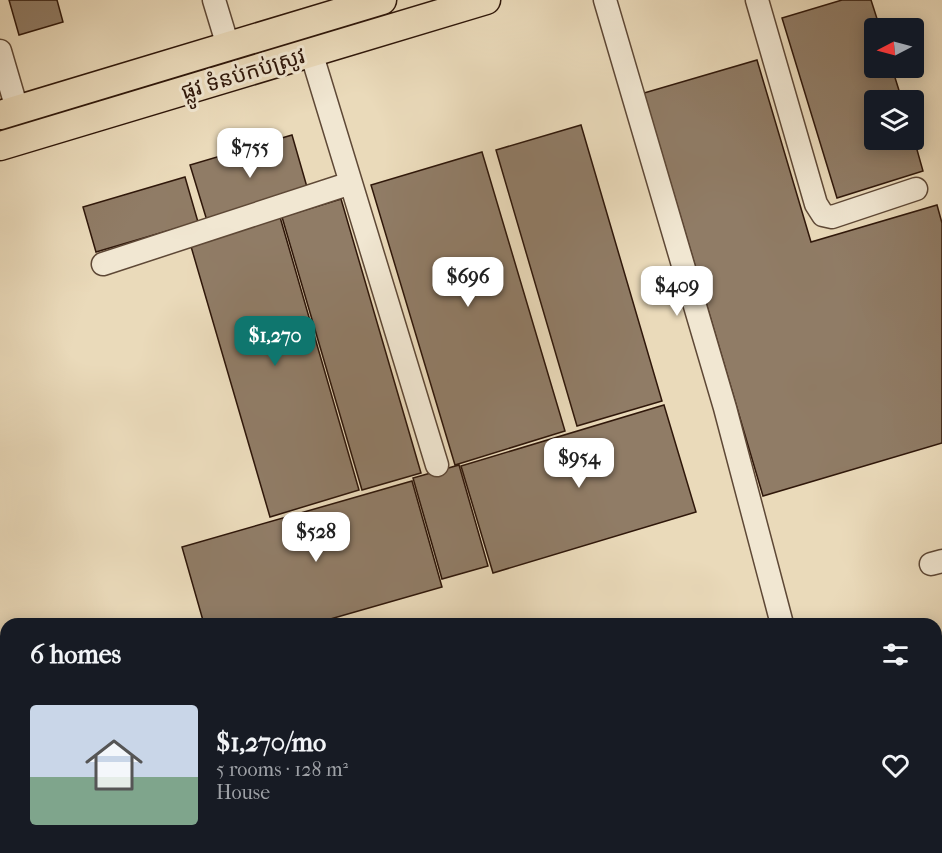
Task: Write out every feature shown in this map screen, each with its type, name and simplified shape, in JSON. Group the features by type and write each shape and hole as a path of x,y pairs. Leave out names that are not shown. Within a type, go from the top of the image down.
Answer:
{"main road":[{"name":"ផ្លូវ ទំនប់កប់ស្រូវ","path":"9,112 382,0"},
{"name":"ផ្លូវ ទំនប់កប់ស្រូវ","path":"0,146 470,2"}],"street":[{"path":"214,0 228,46"},
{"path":"605,0 725,408 780,618"},
{"path":"757,0 816,204 823,215 832,217 916,189"},
{"path":"311,52 436,465"},
{"path":"2,64 9,112"},
{"path":"103,264 351,183"}],"building":[{"path":"9,0 57,0 63,22 19,35"},
{"path":"842,0 871,0 877,18 864,18 864,78 895,78 899,90 864,90 864,150 917,150 923,171 837,198 782,18"},
{"path":"757,60 811,242 937,205 942,223 942,443 763,496 644,93"},
{"path":"581,125 662,401 577,426 496,150"},
{"path":"292,135 309,194 208,224 190,165"},
{"path":"482,152 565,431 455,465 371,185"},
{"path":"185,177 198,222 96,252 83,207"},
{"path":"341,199 421,473 362,490 282,217"},
{"path":"280,217 359,490 270,517 190,243"},
{"path":"664,405 696,512 493,573 461,466"},
{"path":"459,465 488,566 442,579 413,478"},
{"path":"412,481 442,587 334,618 202,618 182,547"}]}
